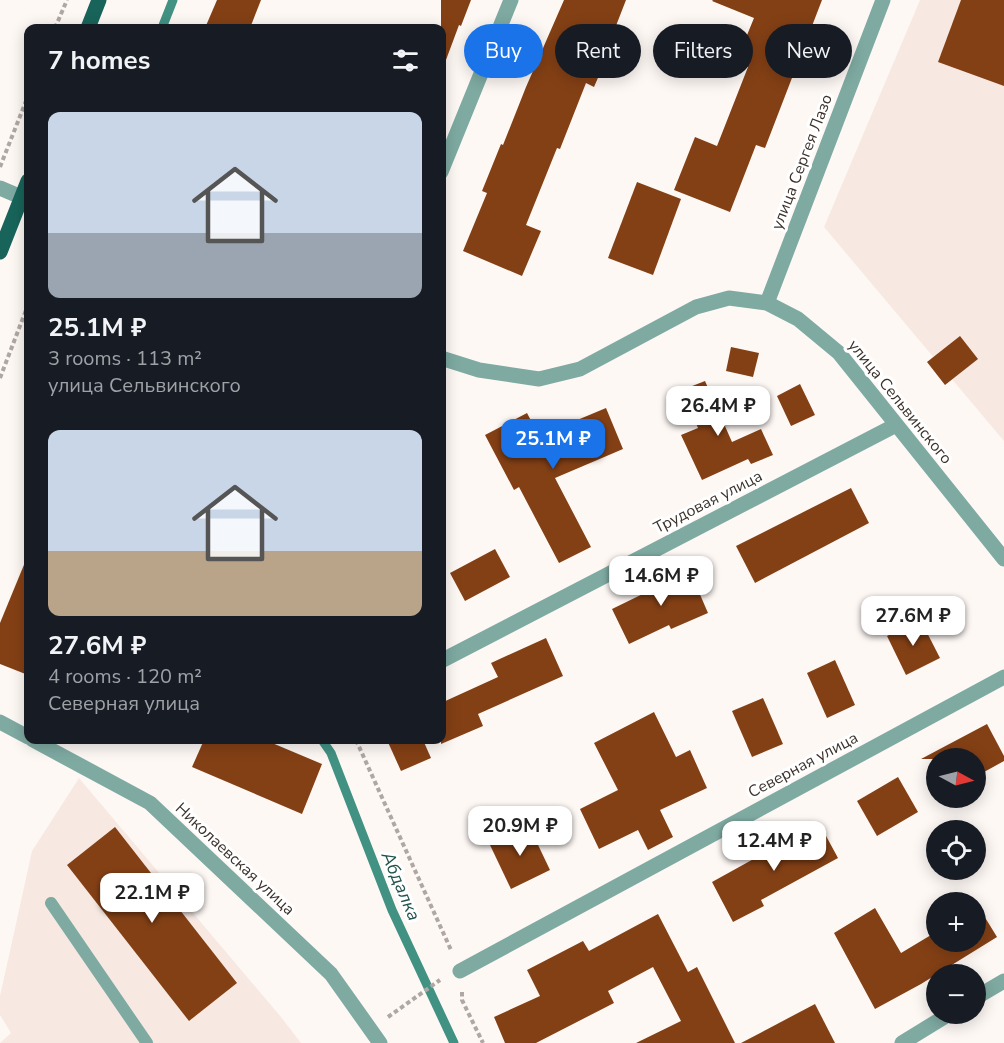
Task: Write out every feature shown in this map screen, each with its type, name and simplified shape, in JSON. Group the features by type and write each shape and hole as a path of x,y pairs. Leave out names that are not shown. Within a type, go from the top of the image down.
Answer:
{"main road":[{"path":"90,24 99,0"},
{"path":"0,252 24,201"}],"street":[{"path":"446,160 511,0"},
{"name":"улица Сергея Лазо","path":"767,303 883,0"},
{"path":"0,188 24,199"},
{"name":"улица Сельвинского","path":"446,359 479,370 539,379 580,369 696,307 729,298 767,303 798,319 839,352 1004,559"},
{"name":"Трудовая улица","path":"446,658 897,425"},
{"name":"Северная улица","path":"460,971 1004,676"},
{"path":"0,722 24,735"},
{"name":"Николаевская улица","path":"40,744 150,803 331,974 376,1041"},
{"path":"986,992 1004,981"},
{"path":"902,1043 933,1024"}],"lane":[{"path":"51,903 147,1043"}],"path":[{"path":"57,24 67,0"},
{"path":"0,167 24,106"},
{"path":"0,378 24,315"},
{"path":"358,744 460,971 462,1000 483,1043"},
{"path":"395,1011 435,984"}],"shaded area":[{"path":"920,0 1004,0 1004,441 824,227"},
{"path":"79,778 301,1043 0,1043 11,1033 0,1015 0,996 32,851"}],"building":[{"path":"217,0 261,0 252,24 207,24"},
{"path":"441,0 471,0 446,60 446,24 441,24"},
{"path":"564,0 626,0 617,24 555,24 555,78 598,78 594,87 586,83 526,225 541,231 522,276 463,251 487,193 482,191 530,78 543,78 543,48"},
{"path":"822,0 813,24 765,24 765,78 792,78 765,148 756,145 730,212 674,190 695,137 717,146 744,78 753,78 752,24 754,18 712,1"},
{"path":"961,0 1004,0 1004,86 938,62"},
{"path":"637,182 681,199 653,275 608,258"},
{"path":"960,336 978,359 945,385 927,362"},
{"path":"731,347 759,353 753,377 726,371"},
{"path":"705,381 732,442 761,429 773,455 751,464 748,459 702,480 681,435 698,428 682,390"},
{"path":"800,384 815,415 791,426 777,396"},
{"path":"606,408 623,449 555,478 591,547 559,563 519,487 514,490 485,435 527,413 539,436"},
{"path":"851,488 869,523 755,583 736,546"},
{"path":"495,549 510,577 465,601 450,573"},
{"path":"24,565 24,673 0,664 0,623"},
{"path":"689,569 708,613 671,629 669,625 629,644 612,609 653,589 651,586"},
{"path":"920,619 940,658 906,675 887,636"},
{"path":"546,638 563,676 478,714 483,726 446,742 446,701 498,677 491,663"},
{"path":"835,660 855,705 827,718 807,673"},
{"path":"763,698 783,744 752,757 732,711"},
{"path":"654,712 676,757 690,750 707,788 660,810 673,837 648,850 638,830 599,849 580,809 618,790 594,743"},
{"path":"987,724 1004,756 1004,761 986,771 986,748 942,748"},
{"path":"202,744 274,744 322,764 302,814 192,767"},
{"path":"389,744 425,744 431,758 401,771"},
{"path":"898,777 918,812 877,836 857,801"},
{"path":"819,823 838,858 761,900 764,906 733,922 712,882"},
{"path":"529,826 550,870 511,889 490,845"},
{"path":"115,827 237,983 189,1021 67,865"},
{"path":"875,908 901,953 926,938 926,952 973,952 953,964 926,964 926,981 875,1009 834,933"},
{"path":"658,914 688,972 697,967 735,1043 636,1043 681,1021 653,967 608,991 614,1003 536,1043 505,1043 494,1017 540,996 527,970 583,941 589,951"},
{"path":"986,919 997,937 986,944"},
{"path":"815,1004 835,1043 741,1043"}],"waterway":[{"name":"Абдалка","path":"164,24 173,0"},
{"name":"Абдалка","path":"325,744 331,753 392,910 454,1043"}]}
